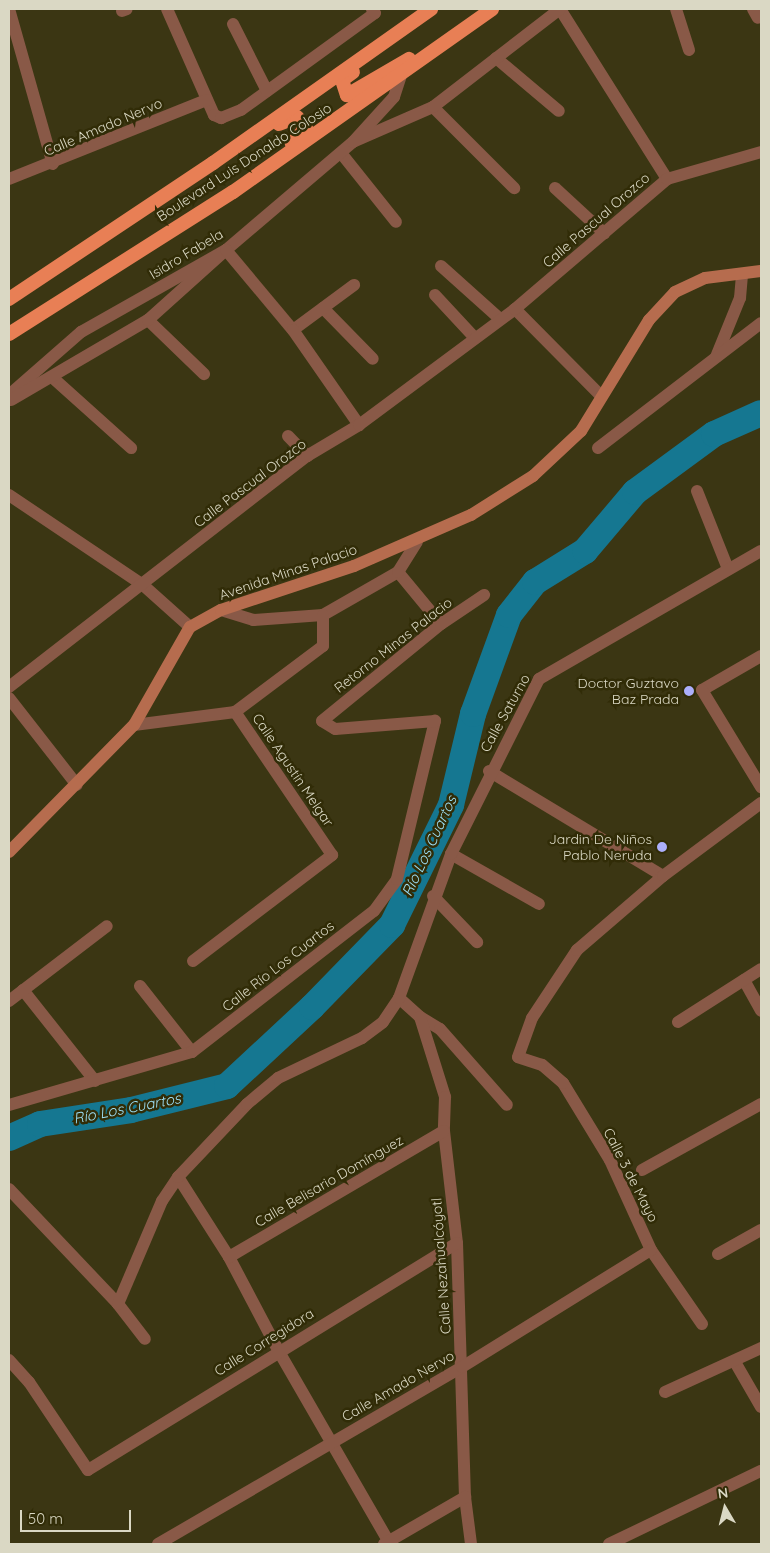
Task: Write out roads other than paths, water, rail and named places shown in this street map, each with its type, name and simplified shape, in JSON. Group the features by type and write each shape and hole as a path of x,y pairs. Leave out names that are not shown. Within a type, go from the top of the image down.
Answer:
{"highway":[{"path":"432,9 429,19 342,80 347,95 442,37 455,36"},
{"name":"Boulevard Luis Donaldo Colosio","path":"9,299 213,163 432,9"},
{"name":"Boulevard Luis Donaldo Colosio","path":"9,334 233,192 492,9"},
{"path":"213,163 227,161 289,118 298,116 306,128 304,135 236,183 233,192"}],"main road":[{"name":"Avenida Minas Palacio","path":"190,627 221,610 417,541 471,515 532,476 581,431 600,395 649,320 675,292 705,278 761,271"},
{"path":"9,852 134,725 190,627"}],"street":[{"path":"9,9 53,164"},
{"path":"167,9 214,115 221,118 241,110 376,10"},
{"path":"353,142 433,108 560,9 667,179"},
{"path":"676,9 689,50"},
{"path":"233,24 267,91"},
{"path":"496,58 559,111"},
{"name":"Isidro Fabela","path":"9,395 81,332 226,250 353,142 394,97 401,75"},
{"name":"Calle Amado Nervo","path":"9,178 53,164 207,100"},
{"path":"433,108 514,188"},
{"name":"Calle Pascual Orozco","path":"9,687 308,456 359,425 500,319 515,310 667,179 761,152"},
{"path":"341,153 396,222"},
{"path":"555,188 604,233"},
{"path":"9,401 53,378 148,320 226,250 293,330 359,425"},
{"path":"441,266 500,319"},
{"path":"716,357 740,298 742,274"},
{"path":"293,330 354,285"},
{"path":"434,295 475,338"},
{"path":"323,308 373,359"},
{"path":"515,310 600,395"},
{"path":"148,320 204,374"},
{"path":"598,448 761,323"},
{"path":"53,378 130,448"},
{"path":"288,436 308,456"},
{"path":"697,491 728,569"},
{"path":"9,495 143,585 190,627"},
{"path":"221,610 254,620 323,615 398,572 417,541"},
{"name":"Calle Saturno","path":"118,1304 149,1224 178,1177 272,1083 362,1038 384,1022 400,998 433,896 489,771 545,675 761,551"},
{"path":"398,572 441,624"},
{"name":"Retorno Minas Palacio","path":"435,721 335,729 322,721 441,624 484,595"},
{"path":"235,712 323,646 323,615"},
{"path":"760,781 702,690 761,656"},
{"path":"9,698 77,785"},
{"name":"Calle Agustín Melgar","path":"134,725 235,712 332,856 193,960"},
{"name":"Calle Río Los Cuartos","path":"9,1105 192,1052 374,911 397,879 435,721"},
{"path":"489,771 663,876 761,803"},
{"path":"451,854 539,904"},
{"name":"Calle 3 de Mayo","path":"663,876 577,950 532,1018 518,1057 542,1065 563,1083 610,1160 651,1250 702,1324"},
{"path":"433,896 477,942"},
{"path":"9,1001 107,926"},
{"path":"678,1022 761,969"},
{"path":"744,980 761,1011"},
{"path":"140,986 192,1052"},
{"path":"23,990 95,1081"},
{"name":"Calle Nezahualcóyotl","path":"400,998 420,1017 445,1097 444,1131 457,1243 465,1497 471,1544"},
{"path":"420,1017 440,1029 507,1105"},
{"path":"642,1170 761,1104"},
{"name":"Calle Belisario Domínguez","path":"229,1257 444,1131"},
{"path":"178,1177 229,1257 278,1350 387,1543 465,1497"},
{"path":"9,1189 118,1304 145,1339"},
{"path":"718,1254 761,1230"},
{"name":"Calle Corregidora","path":"9,1360 29,1382 88,1470 278,1350 457,1243"},
{"name":"Calle Amado Nervo","path":"158,1544 330,1442 462,1367 651,1250"},
{"path":"665,1392 735,1362 761,1348"},
{"path":"735,1362 761,1407"},
{"path":"609,1544 761,1471"}],"waterway":[{"name":"Río Los Cuartos","path":"9,1138 40,1124 131,1110 227,1086 312,1007 392,925 451,805 473,714 509,615 535,582 585,551 635,492 714,434 761,413"}],"place":[{"name":"Doctor Guztavo Baz Prada","path":"689,691"},
{"name":"Jardin De Niños Pablo Neruda","path":"662,847"}]}
